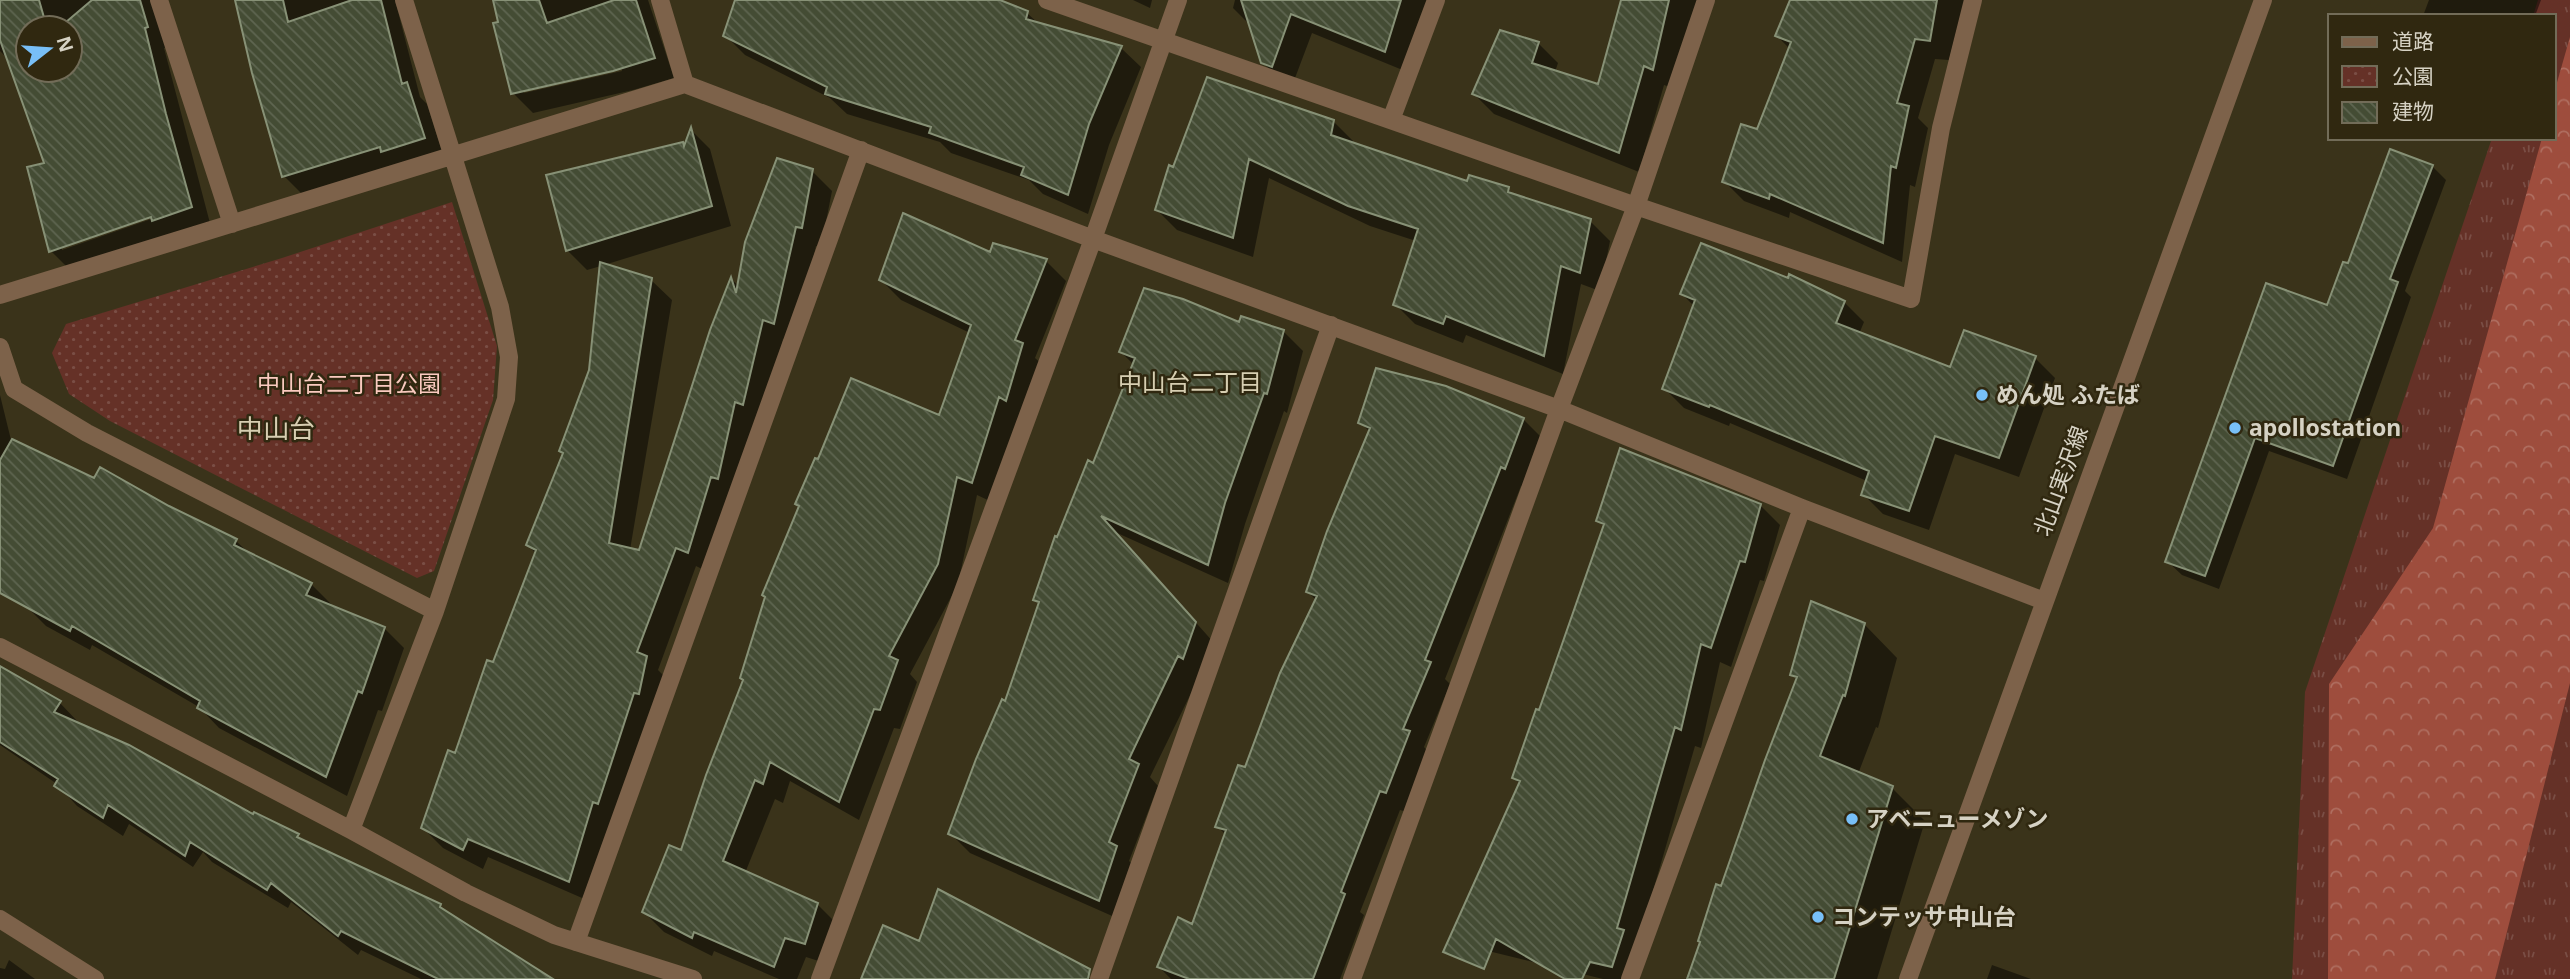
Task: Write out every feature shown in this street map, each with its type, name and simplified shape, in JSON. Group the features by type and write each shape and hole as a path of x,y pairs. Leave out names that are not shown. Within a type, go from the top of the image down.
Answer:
{"street":[{"path":"159,0 232,224"},
{"path":"351,830 435,611 506,399 509,357 500,307 404,0"},
{"path":"660,0 685,83"},
{"path":"1047,0 1911,299 1941,128 1973,0"},
{"path":"820,979 1093,239 1178,0"},
{"path":"1391,120 1436,0"},
{"path":"1352,979 1559,409 1636,206 1706,0"},
{"name":"北山実沢線","path":"1908,979 2263,0"},
{"path":"0,295 685,83 1093,239 1559,409 1802,508 2044,601"},
{"path":"576,942 861,150"},
{"path":"1099,979 1331,325"},
{"path":"0,347 14,389 87,433 435,611"},
{"path":"1630,979 1802,508"},
{"path":"0,647 466,893 554,935 693,979"},
{"path":"0,919 95,979"}],"green space":[{"path":"2538,0 2570,0 2570,979 2292,979 2305,692 2491,140 2556,140 2556,14 2534,14"},
{"path":"2570,37 2570,683 2495,979 2328,979 2329,684 2433,528 2541,140 2556,140 2556,86"},
{"name":"中山台二丁目公園","path":"452,202 497,346 493,400 434,571 417,578 110,421 69,394 52,353 66,324 282,258"}],"building":[{"path":"0,0 39,0 43,14 14,14 14,79 0,40"},
{"path":"92,0 140,0 166,114 192,207 152,221 151,217 49,252 27,167 44,163 16,84 84,84 84,14 76,14"},
{"path":"235,0 283,0 288,22 352,0 381,0 402,84 407,82 425,138 381,152 380,147 282,177 252,73"},
{"path":"493,0 539,0 547,23 614,0 636,0 655,58 613,71 511,94 493,23 498,22"},
{"path":"735,0 1000,0 1028,11 1026,19 1122,46 1089,124 1068,195 1021,175 1024,167 929,133 931,127 825,94 827,87 723,36"},
{"path":"1241,0 1401,0 1385,52 1291,14 1272,67 1261,63"},
{"path":"1621,0 1669,0 1653,70 1644,66 1619,153 1472,94 1500,30 1539,42 1532,63 1598,84"},
{"path":"1790,0 1937,0 1930,41 1915,39 1897,103 1909,106 1896,168 1891,166 1883,243 1770,194 1769,199 1722,182 1741,124 1757,129 1791,42 1775,36"},
{"path":"1207,77 1334,120 1331,135 1467,181 1469,175 1509,187 1508,192 1591,219 1580,273 1561,266 1544,356 1446,316 1443,324 1393,305 1418,229 1348,206 1249,159 1233,238 1155,210 1169,165 1173,167"},
{"path":"691,127 712,206 566,251 546,175 683,142 684,146"},
{"path":"2390,149 2433,165 2390,279 2398,282 2333,466 2255,438 2205,576 2165,562 2266,283 2327,305 2343,262 2348,263"},
{"path":"777,158 813,169 802,228 796,227 774,324 763,320 743,405 735,402 718,479 711,477 688,553 676,548 637,652 647,656 639,694 634,693 598,804 593,802 569,882 468,839 463,850 421,828 448,750 455,753 487,660 493,662 536,550 526,545 563,453 559,451 589,370 600,262 652,278 609,543 639,550 710,330 731,277 736,293 745,242"},
{"path":"903,213 990,252 993,243 1047,259 1015,340 1023,343 1006,401 999,397 972,483 957,477 938,564 889,656 898,660 880,710 874,709 839,802 770,762 763,784 755,780 723,861 818,903 805,944 785,938 774,967 694,932 692,938 642,912 669,845 681,850 706,775 743,680 740,678 765,597 762,595 799,506 795,504 815,458 818,459 851,378 939,415 971,325 879,280"},
{"path":"1701,243 1788,278 1789,274 1845,301 1836,323 1950,367 1964,330 2036,356 1999,458 1935,436 1909,511 1861,495 1869,471 1710,405 1709,407 1662,389 1695,300 1680,294"},
{"path":"1144,288 1183,299 1239,322 1241,316 1284,330 1267,394 1264,393 1225,503 1208,565 1101,516 1196,622 1183,659 1178,656 1129,759 1139,764 1109,842 1117,846 1099,901 948,834 976,759 1002,699 1005,701 1039,602 1033,600 1055,536 1057,537 1088,460 1093,463 1135,358 1119,352"},
{"path":"1376,368 1446,386 1524,418 1505,469 1501,467 1425,660 1431,662 1403,729 1410,731 1386,793 1380,791 1341,892 1345,894 1313,979 1189,979 1157,967 1178,917 1192,924 1226,830 1215,827 1238,765 1245,767 1280,673 1317,596 1306,592 1327,531 1370,428 1358,423"},
{"path":"12,439 94,478 100,467 169,506 237,539 234,545 312,583 306,595 385,627 362,693 358,691 326,777 197,708 200,701 72,626 70,631 0,593 0,460"},
{"path":"1620,448 1761,504 1745,562 1740,561 1711,648 1701,644 1681,730 1675,727 1617,928 1624,930 1612,967 1590,962 1582,979 1565,979 1496,939 1484,969 1443,952 1520,781 1512,778 1536,709 1539,710 1604,524 1596,521"},
{"path":"1811,601 1865,623 1845,696 1843,695 1820,756 1893,786 1834,979 1687,979 1716,884 1721,886 1797,677 1790,675"},
{"path":"0,666 61,701 54,712 129,745 253,814 254,812 299,834 297,837 441,904 440,907 553,979 438,979 341,931 338,936 271,883 267,890 190,842 185,856 108,805 103,818 54,786 58,779 0,742"},
{"path":"938,889 1090,969 1088,979 861,979 883,925 919,941"}],"place":[{"name":"めん処 ふたば","path":"1982,395"},
{"name":"apollostation","path":"2235,428"},
{"name":"アベニューメゾン","path":"1852,819"},
{"name":"コンテッサ中山台","path":"1818,917"}],"district":[{"name":"中山台二丁目","path":"1190,383"},
{"name":"中山台","path":"276,429"}]}
